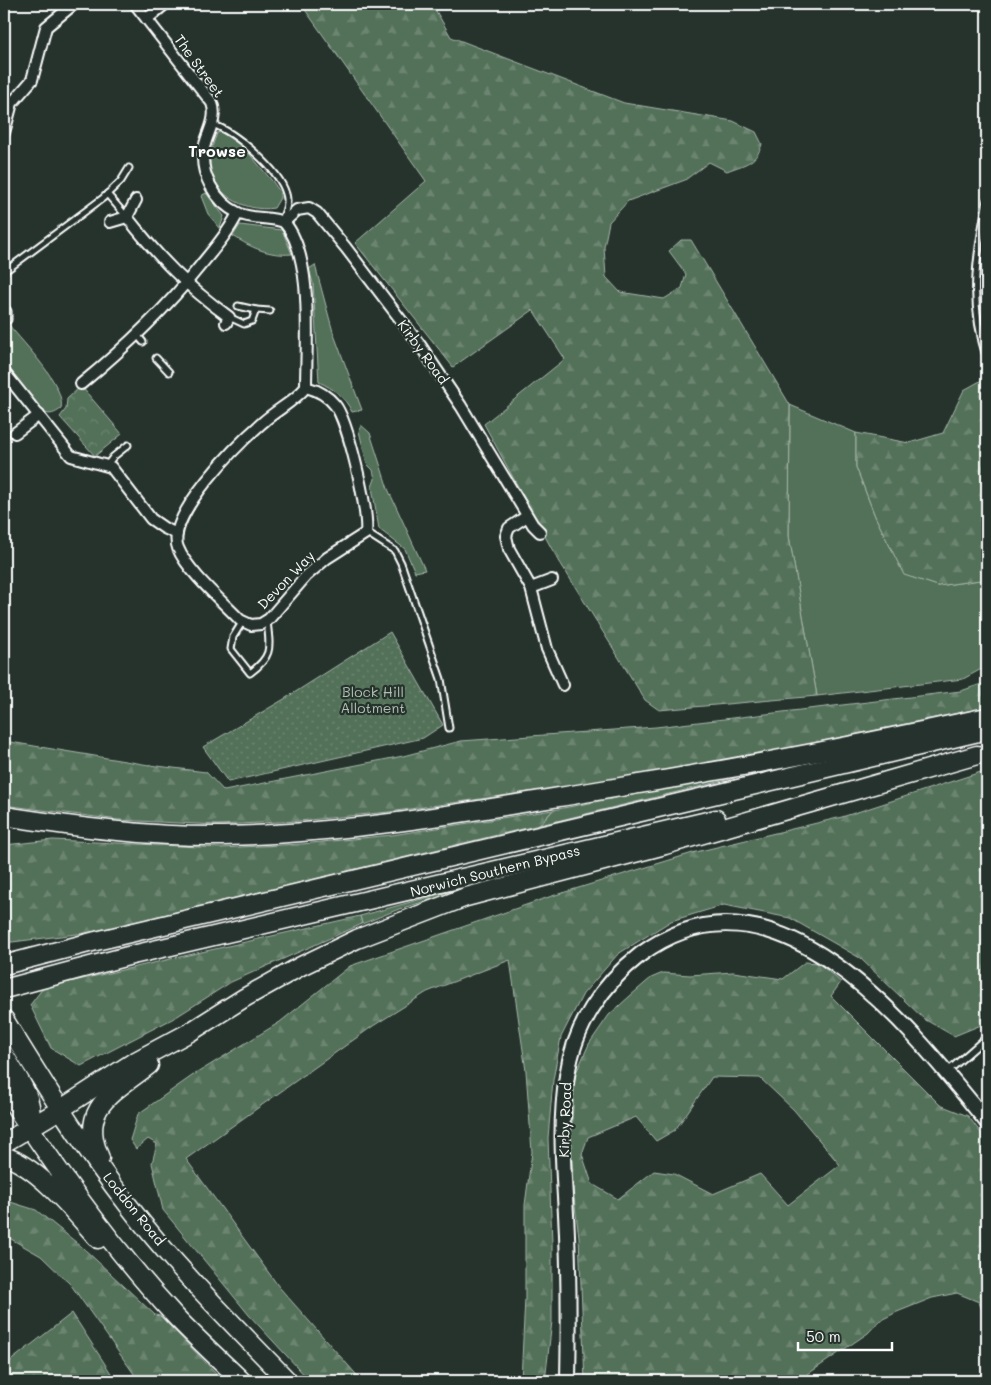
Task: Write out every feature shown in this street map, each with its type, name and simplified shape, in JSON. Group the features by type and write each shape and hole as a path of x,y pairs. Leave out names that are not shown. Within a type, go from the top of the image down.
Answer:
{"highway":[{"path":"4,816 122,832 221,836 302,832 384,824 479,811 733,769 987,717"},
{"name":"Norwich Southern Bypass","path":"4,965 96,940 987,730"},
{"path":"4,1142 61,1109 132,1063 190,1032 244,998 301,966 357,939 466,897 664,845 982,754"},
{"name":"Norwich Southern Bypass","path":"4,989 128,956 426,888 982,754"},
{"name":"Loddon Road","path":"4,1018 61,1109 128,1205 206,1298 288,1381"},
{"path":"128,1205 98,1156 92,1136 92,1122 97,1110 110,1094 190,1032"},
{"path":"4,1054 29,1096 32,1117 29,1128"},
{"path":"4,1089 29,1128 112,1241 176,1317"},
{"path":"4,1156 24,1166 50,1188 119,1264 242,1381"}],"street":[{"path":"4,133 12,103 32,80 46,28 74,4"},
{"name":"The Street","path":"135,4 212,104 215,114 212,123"},
{"path":"147,19 165,4"},
{"path":"212,123 204,151 206,176 217,196 238,213 260,219 283,221 291,231 303,271 306,290 306,387 300,394 264,421 217,469 185,514 177,534 178,547 186,563 243,621"},
{"path":"110,222 127,217 136,200"},
{"name":"Kirby Road","path":"283,221 302,208 312,209 346,248 420,345 451,391 527,516 540,532"},
{"path":"81,384 119,346 140,339 224,236 238,213"},
{"path":"127,217 164,263 228,320"},
{"path":"4,372 71,456 107,465 151,518 164,528 177,534"},
{"path":"306,387 325,396 336,406 358,476 368,523 366,533"},
{"path":"15,433 38,415"},
{"path":"527,516 509,528 506,536 509,549 531,588 548,649 563,686"},
{"name":"Devon Way","path":"243,621 251,625 267,621 313,570 327,558 366,533"},
{"path":"531,588 552,580"},
{"name":"Kirby Road","path":"568,1381 569,1307 562,1139 567,1074 577,1038 591,1008 607,984 651,947 680,931 733,925 758,928 782,935 823,956 852,976 878,999 947,1072 987,1122"}],"lane":[{"path":"212,123 248,144 279,182 287,198 283,221"},
{"path":"4,272 107,194 121,181 129,168"},
{"path":"107,194 127,217"},
{"path":"987,200 976,264 975,296 977,322 987,360"},
{"path":"4,305 8,311 8,320 4,323"},
{"path":"238,306 270,311"},
{"path":"228,320 244,324 252,322 256,310"},
{"path":"156,358 169,372"},
{"path":"107,465 113,456 128,445"},
{"path":"366,533 395,551 401,562 441,679 449,728"},
{"path":"243,621 233,637 232,649 250,673 263,664 268,655 270,643 267,621"},
{"path":"947,1072 987,1037"}],"green space":[{"path":"301,4 432,4 451,37 624,103 733,121 756,132 762,144 756,156 744,165 727,171 709,162 685,180 628,201 609,222 604,247 606,277 620,292 664,299 682,288 686,274 669,251 681,240 691,240 790,405 789,536 817,696 659,710 645,700 553,551 484,424 565,359 533,310 453,367 355,243 426,181"},
{"path":"220,132 242,145 273,182 280,192 280,198 274,208 263,209 240,204 222,191 215,182 211,172 210,156 217,133"},
{"path":"206,193 224,216 220,228 208,214 201,196"},
{"path":"240,225 282,230 292,254 268,252 240,240 233,236"},
{"path":"315,265 333,332 362,410 352,412 338,394 319,382 313,283 309,269"},
{"path":"9,325 51,377 61,399 61,409 57,412 50,414 43,412 4,364 4,329"},
{"path":"982,380 987,392 987,579 938,586 904,575 875,516 856,467 856,433 909,443 943,433 964,390"},
{"path":"81,386 122,434 95,456 60,417 66,409 67,399"},
{"path":"790,405 856,433 856,467 875,516 904,574 938,586 987,579 987,666 963,679 817,696 789,536"},
{"path":"361,425 370,433 388,489 425,570 415,572 405,549 379,529 372,487 375,479 373,470 367,464 359,431"},
{"name":"Block Hill Allotment","path":"390,632 443,725 423,738 228,782 203,747 286,698"},
{"path":"987,682 987,707 683,770 389,812 299,821 218,825 119,820 4,805 4,741 149,765 206,772 224,791 403,756 461,741 656,727 961,691"},
{"path":"987,770 987,1019 981,1025 954,1036 924,1019 860,958 790,918 724,905 671,921 618,954 583,994 561,1037 553,1080 548,1138 552,1243 552,1321 545,1381 521,1381 525,1298 525,1205 532,1152 526,1071 510,960 427,992 373,1026 186,1159 279,1287 362,1381 310,1381 249,1315 163,1210 152,1163 157,1144 148,1139 136,1149 130,1140 138,1114 192,1076 280,1022 350,966 549,897 696,852 842,817"},
{"path":"735,775 735,778 540,825 553,810"},
{"path":"553,810 539,825 93,932 4,943 4,845 53,840 221,848 302,844 392,835"},
{"path":"462,888 463,890 399,909 362,924 360,916"},
{"path":"360,916 362,924 231,982 176,1017 81,1066 51,1048 30,1005 43,988"},
{"path":"805,962 818,963 841,982 831,996 940,1105 968,1116 987,1141 987,1323 979,1302 957,1293 932,1298 879,1321 868,1333 805,1376 802,1381 585,1381 579,1237 573,1190 571,1138 575,1075 589,1044 609,1015 651,978 663,973 690,975 733,972 783,979","holes":["712,1077 760,1078 794,1110 840,1165 788,1205 760,1174 713,1194 674,1174 654,1171 618,1199 592,1184 582,1154 588,1137 636,1117 656,1141 675,1130"]},
{"path":"4,1200 36,1210 82,1247 155,1315 160,1316 224,1381 139,1381 71,1285 41,1256 4,1235"},
{"path":"72,1313 114,1378 110,1381 4,1381 4,1366"}],"district":[{"name":"Trowse","path":"217,151"}]}
